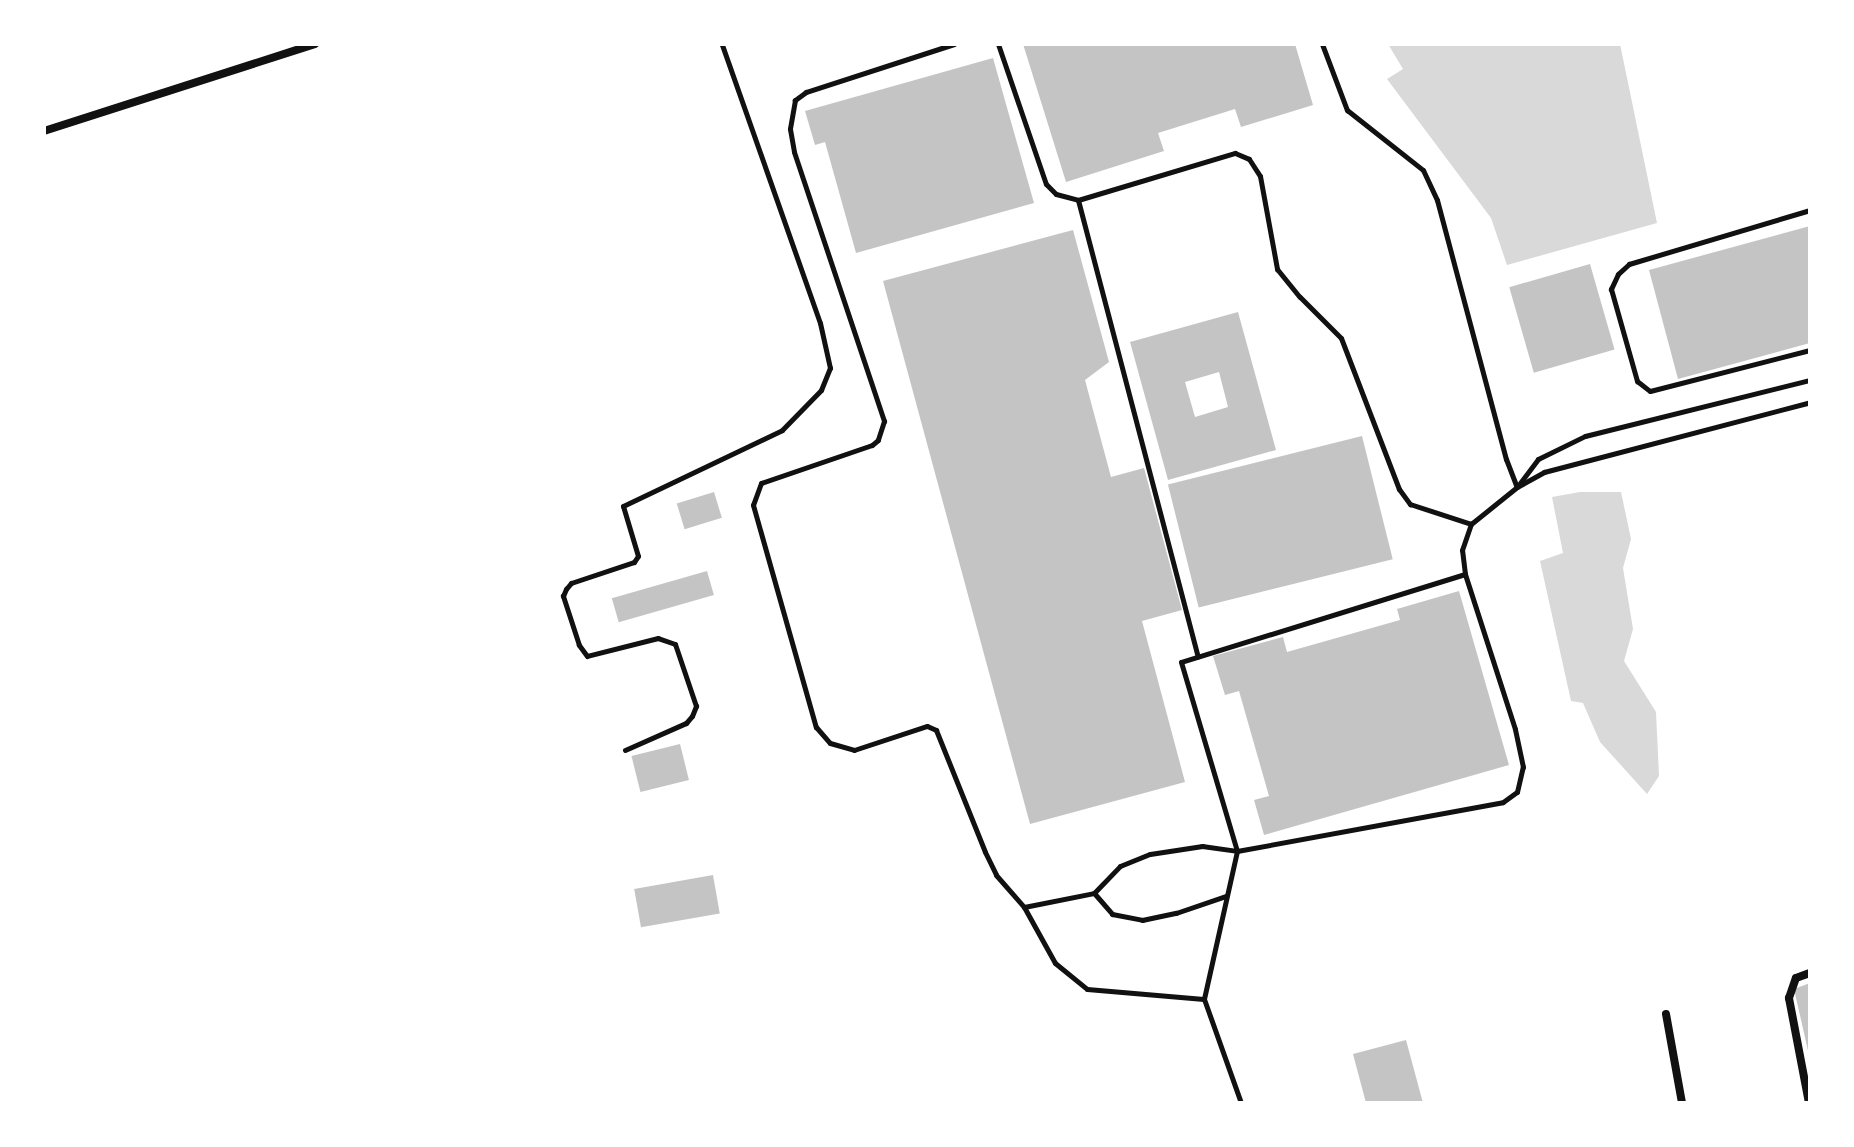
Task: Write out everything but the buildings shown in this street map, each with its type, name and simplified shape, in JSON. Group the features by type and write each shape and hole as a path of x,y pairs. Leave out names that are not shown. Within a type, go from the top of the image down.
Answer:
{"street":[{"path":"44,131 315,44"},
{"path":"1809,1103 1789,998 1796,978 1810,973"},
{"path":"1666,1014 1682,1103"}],"lane":[{"path":"625,750 686,723 692,716 696,706 675,644 658,638 587,656 579,645 563,596 566,589 571,583 629,566 638,556 623,506 782,430 821,390 830,368 820,323 722,44"},
{"path":"954,44 806,92 795,100 790,129 794,152 884,421 872,445 761,483 753,505 816,727 830,743 854,750 927,726 936,730 996,875 1024,907 1055,963 1087,989 1204,999"},
{"path":"998,44 1046,184 1056,194 1078,200 1235,153 1249,159 1260,176 1277,269 1341,338 1399,489 1410,504 1471,524"},
{"path":"1322,44 1347,110 1423,170 1437,200 1506,459 1517,487"},
{"path":"1078,200 1198,657"},
{"path":"1810,210 1629,264 1618,274 1611,289 1637,381 1650,391 1810,350"},
{"path":"1517,487 1538,459 1585,436 1810,380"},
{"path":"1024,907 1094,893 1120,866 1150,854 1202,846 1237,851 1503,802 1517,792 1523,767 1515,729 1465,574 1462,550 1471,524 1517,487 1561,466 1810,402"},
{"path":"1241,1103 1204,999 1237,851 1181,662 1465,574"},
{"path":"1094,893 1112,914 1142,920 1176,913 1227,896"}],"shaded area":[{"path":"1388,44 1620,44 1657,223 1507,265 1491,218 1387,79 1403,69"},
{"path":"1580,492 1621,492 1631,539 1623,568 1633,629 1624,661 1656,712 1659,776 1647,794 1600,742 1583,703 1571,701 1540,561 1563,553 1552,497"}]}
